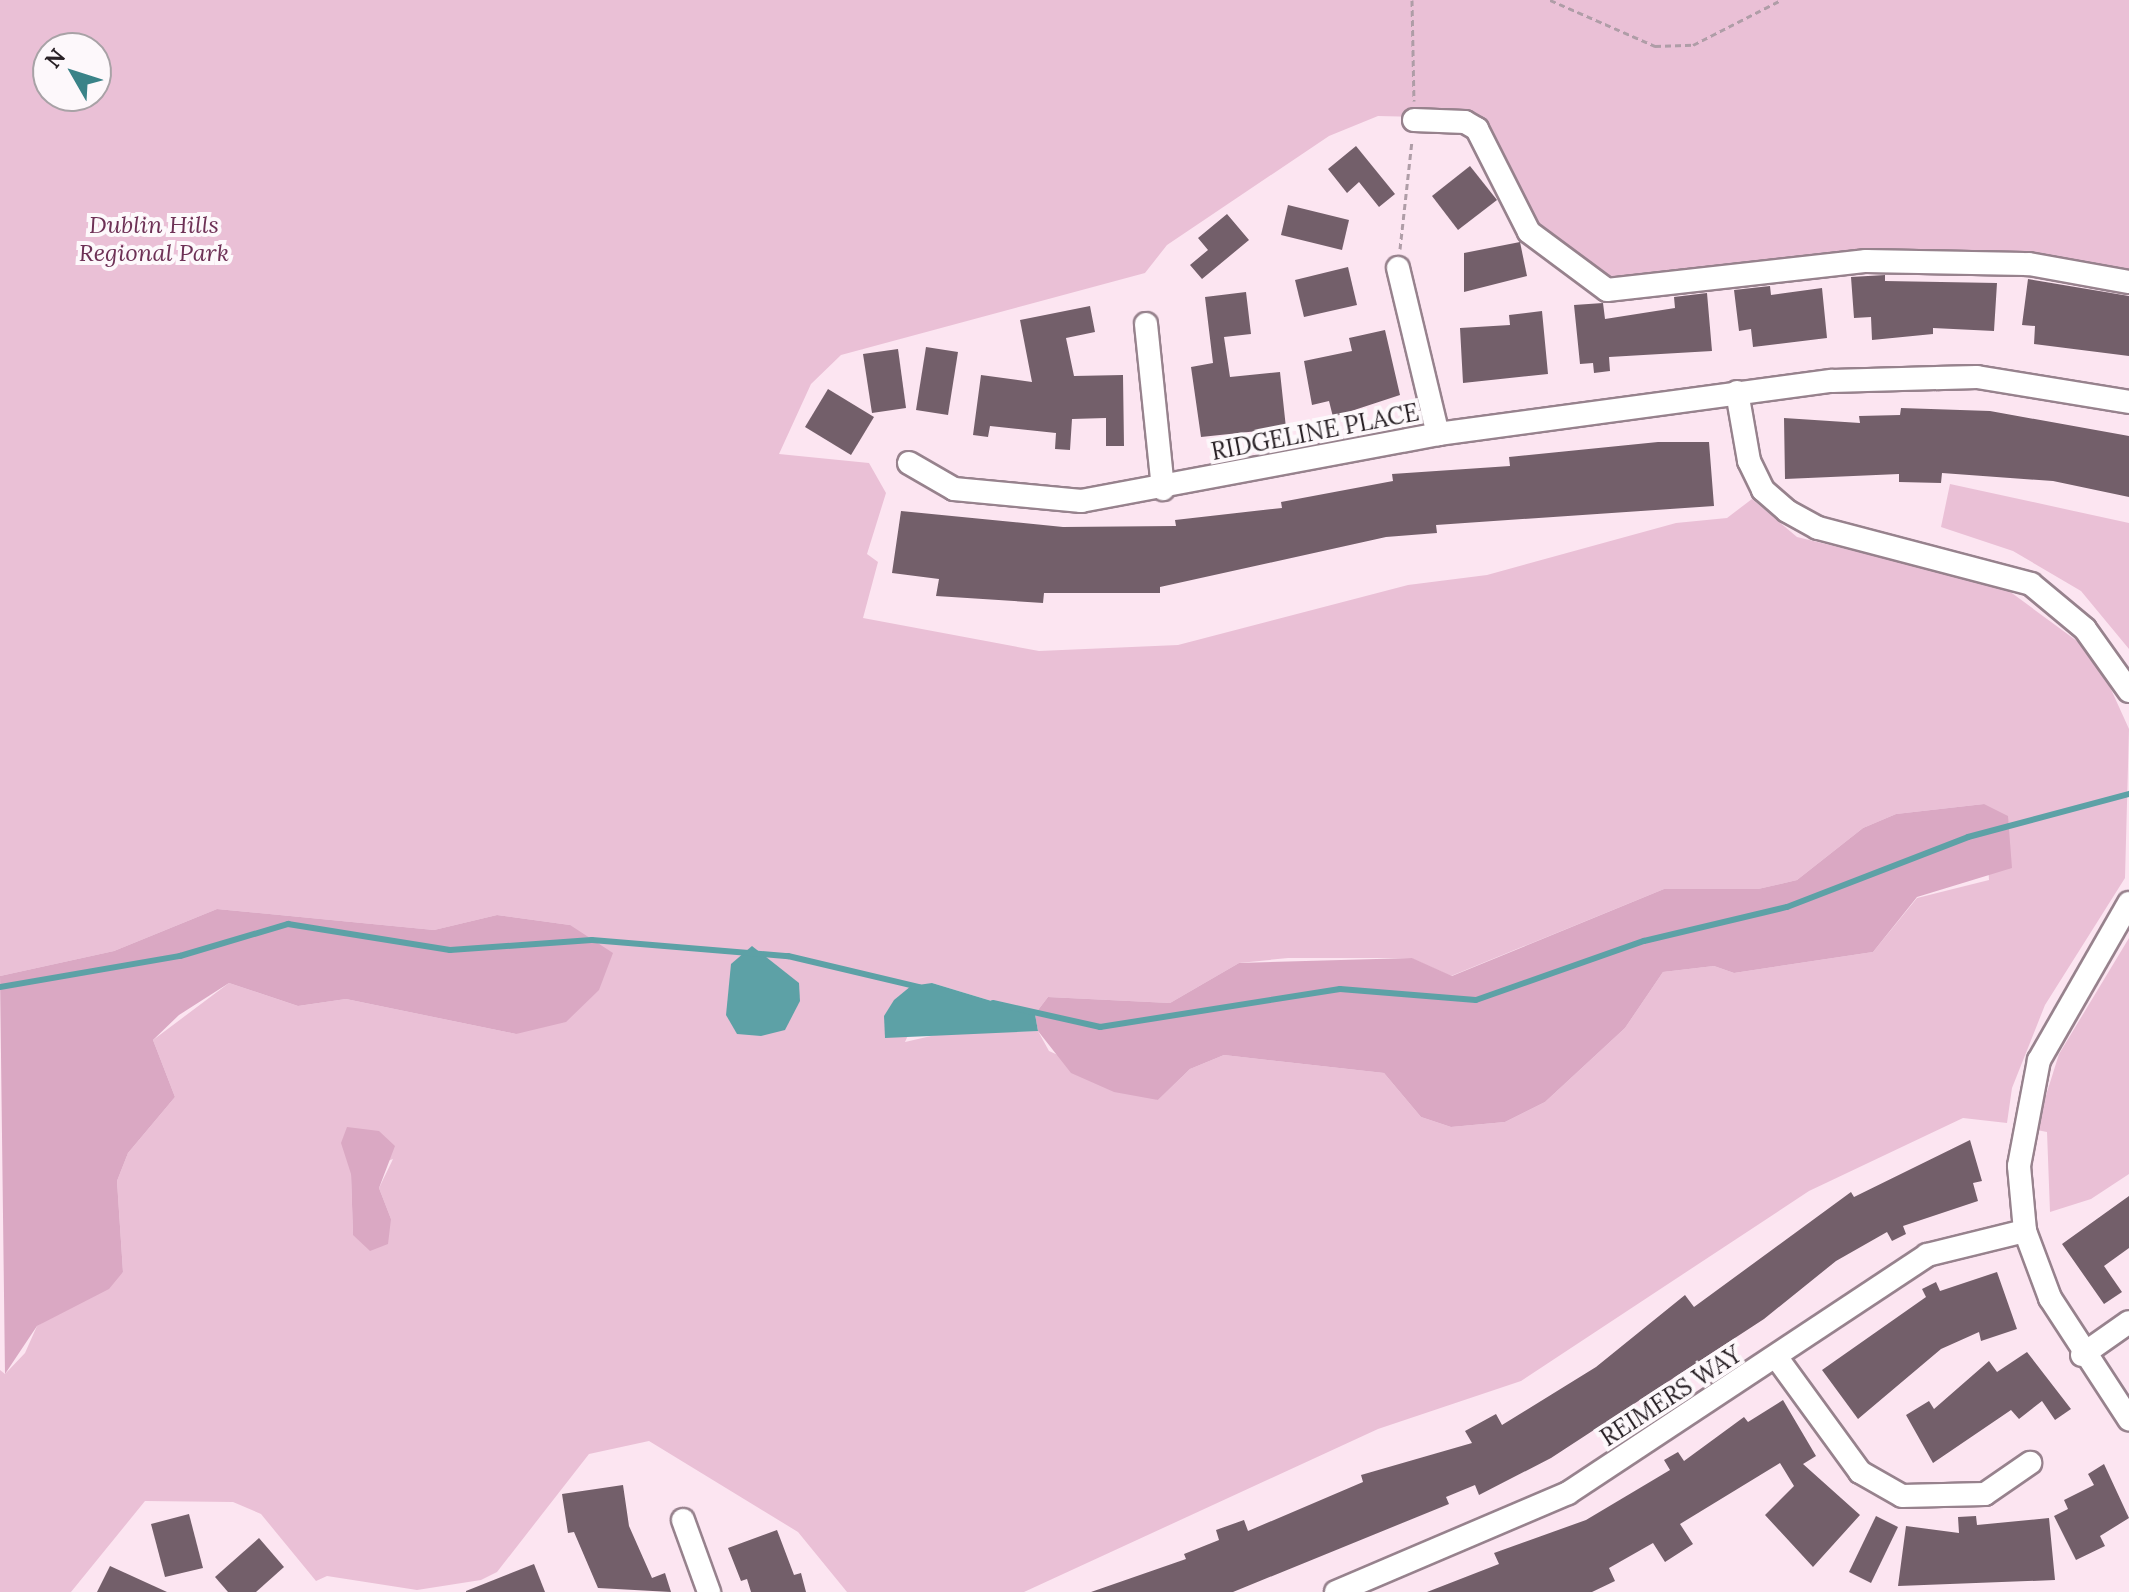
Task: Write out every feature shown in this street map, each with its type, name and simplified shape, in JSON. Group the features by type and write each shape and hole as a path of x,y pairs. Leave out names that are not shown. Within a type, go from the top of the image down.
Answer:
{"street":[{"path":"1414,120 1477,129 1529,232 1607,290 1890,260 2029,264 2129,282"},
{"path":"1398,268 1438,434"},
{"path":"1146,324 1163,489"},
{"name":"RIDGELINE PLACE","path":"909,463 954,489 1081,501 1163,489 1438,434 1737,392 1899,376 1977,377 2129,402"},
{"path":"1737,392 1749,461 1763,490 1787,511 1818,528 2031,584 2085,629 2129,691"},
{"path":"2129,903 2039,1060 2019,1166 2025,1231 2082,1355 2129,1419"},
{"name":"REIMERS WAY","path":"1336,1592 1568,1493 1777,1358 1927,1255 2025,1231"},
{"path":"2082,1355 2129,1322"},
{"path":"1777,1358 1860,1472 1902,1496 1985,1494 2030,1463"},
{"path":"683,1520 709,1592"}],"path":[{"path":"1550,0 1655,46 1693,45 1781,0"}],"green space":[{"name":"Dublin Hills Regional Park","path":"0,0 2129,0 2129,277 2010,258 1611,288 1532,227 1461,118 1378,116 1329,136 1167,245 1145,273 841,355 811,384 779,454 869,463 886,493 867,554 878,562 863,618 1039,651 1178,645 1408,585 1487,575 1676,523 1727,518 1752,499 1797,537 2005,588 2077,641 2105,676 2129,729 2125,878 2045,1005 2012,1088 2007,1123 1963,1118 1809,1191 1521,1381 1378,1429 1024,1592 847,1592 798,1532 649,1441 589,1454 497,1572 481,1580 417,1590 327,1576 316,1581 261,1514 233,1502 145,1501 71,1592 0,1592 0,1370 5,1374 25,1353 37,1326 123,1272 117,1181 128,1153 175,1097 153,1040 229,983 298,1006 346,999 516,1034 570,925 497,915 434,930 217,909 114,951 0,976","holes":["1984,804 1989,880 1917,898 1873,952 1734,973 1714,966 1663,972 1625,1028 1545,1102 1505,1122 1451,1127 1421,1117 1384,1073 1224,1055 1190,1069 1158,1100 1049,1051 1038,1031 944,1033 905,1042 932,983 1035,1014 1048,997 1170,1003 1239,963 1288,958 1411,958 1451,976 1664,889 1758,889 1797,880 1863,828 1896,814","393,1159 379,1188 391,1219 353,1235 351,1174"]},
{"path":"1950,484 2129,523 2129,649 2081,591 2013,551 1941,527"},
{"path":"2129,938 2129,1174 2091,1199 2050,1212 2047,1132 2037,1130 2042,1108 2059,1054"}],"shaded area":[{"path":"1984,804 2008,816 2012,868 1917,897 1873,952 1734,973 1714,966 1663,972 1625,1028 1545,1102 1505,1122 1451,1127 1421,1117 1384,1073 1224,1055 1190,1069 1158,1100 1114,1092 1071,1073 1038,1031 1035,1014 1048,997 1170,1003 1239,963 1412,958 1452,976 1664,889 1758,889 1797,880 1863,828 1896,814"},
{"path":"217,909 434,930 497,915 570,925 613,953 599,990 566,1022 516,1034 346,999 298,1006 229,983 179,1015 153,1040 175,1097 128,1153 117,1181 123,1272 109,1289 37,1326 5,1374 0,976 114,951"},
{"path":"347,1127 379,1131 395,1146 379,1188 391,1219 388,1244 370,1251 353,1235 351,1174 341,1143"}],"water":[{"path":"752,946 799,983 800,1001 785,1030 761,1036 737,1034 726,1015 731,964"},
{"path":"932,983 1035,1014 1038,1031 885,1038 884,1016 894,1000 911,986"}],"building":[{"path":"1356,146 1395,194 1379,207 1359,182 1347,193 1328,169"},
{"path":"1470,166 1497,200 1458,230 1432,196"},
{"path":"1288,205 1349,220 1342,250 1281,235"},
{"path":"1227,214 1249,240 1202,279 1190,265 1208,250 1198,238"},
{"path":"1520,242 1527,276 1464,292 1464,253"},
{"path":"1348,267 1357,305 1304,317 1295,280"},
{"path":"1885,275 1885,281 1997,283 1994,331 1933,328 1933,334 1872,340 1871,317 1854,318 1851,277"},
{"path":"2028,279 2129,296 2129,356 2034,344 2035,326 2022,325"},
{"path":"1770,286 1771,295 1822,288 1827,338 1753,347 1751,329 1739,331 1734,290"},
{"path":"1246,292 1251,334 1224,337 1230,377 1280,372 1286,428 1201,437 1191,367 1213,363 1205,297"},
{"path":"1707,293 1712,351 1609,357 1610,371 1594,373 1593,363 1580,364 1574,305 1603,303 1605,319 1675,308 1674,297"},
{"path":"1090,306 1095,332 1066,338 1074,376 1123,375 1124,446 1106,446 1106,418 1072,419 1070,450 1055,449 1056,433 990,426 988,437 973,435 981,375 1032,382 1020,320"},
{"path":"1542,311 1548,374 1463,383 1460,328 1510,325 1509,315"},
{"path":"1385,330 1400,395 1333,417 1329,401 1312,405 1304,361 1352,351 1349,338"},
{"path":"926,347 958,352 948,415 916,410"},
{"path":"898,349 906,408 872,413 863,354"},
{"path":"828,389 874,417 851,455 805,427"},
{"path":"1901,408 1990,411 2129,436 2129,497 2053,481 1942,473 1941,483 1899,482 1899,474 1785,479 1784,418 1860,423 1859,416 1900,415"},
{"path":"1658,442 1709,442 1714,506 1436,525 1437,533 1386,537 1160,587 1160,593 1044,593 1043,603 936,596 939,579 892,573 901,511 1063,527 1176,526 1175,520 1282,508 1281,502 1393,481 1392,474 1510,466 1509,457"},
{"path":"1970,1140 1982,1181 1973,1183 1978,1201 1903,1226 1906,1234 1892,1241 1887,1232 1836,1261 1764,1319 1551,1458 1479,1495 1475,1485 1446,1497 1449,1504 1233,1592 1091,1592 1186,1559 1184,1554 1219,1540 1216,1530 1244,1520 1248,1531 1363,1482 1361,1475 1472,1443 1465,1431 1496,1414 1502,1425 1596,1367 1685,1295 1694,1307 1851,1192 1854,1197"},
{"path":"2129,1196 2129,1248 2104,1266 2122,1292 2104,1304 2062,1244"},
{"path":"1997,1272 2017,1329 1981,1341 1979,1332 1941,1349 1858,1419 1822,1370 1926,1297 1922,1289 1936,1282 1940,1291"},
{"path":"2027,1352 2071,1409 2055,1420 2042,1401 2019,1419 2011,1410 1933,1463 1906,1415 1929,1401 1934,1409 1989,1361 1997,1372"},
{"path":"1783,1400 1816,1456 1803,1464 1860,1515 1813,1567 1765,1515 1794,1486 1780,1463 1680,1524 1693,1544 1665,1562 1653,1543 1609,1568 1615,1581 1592,1592 1427,1592 1499,1564 1494,1553 1586,1520 1670,1470 1664,1460 1678,1452 1684,1461 1744,1417 1748,1422"},
{"path":"2104,1464 2129,1518 2100,1536 2105,1546 2076,1560 2054,1516 2068,1509 2064,1500 2094,1485 2088,1474"},
{"path":"623,1485 629,1526 652,1578 665,1573 671,1592 598,1588 574,1532 568,1533 562,1494"},
{"path":"189,1514 203,1568 165,1577 151,1524"},
{"path":"1876,1516 1898,1527 1871,1583 1849,1572"},
{"path":"1976,1516 1977,1525 2049,1518 2055,1580 1898,1586 1906,1526 1959,1533 1958,1517"},
{"path":"777,1530 794,1575 801,1573 806,1592 751,1592 747,1579 741,1581 728,1548"},
{"path":"259,1538 284,1567 256,1592 228,1592 215,1577"},
{"path":"534,1564 545,1592 466,1592 466,1591"},
{"path":"110,1566 167,1592 97,1592"}],"waterway":[{"path":"993,1003 1100,1027 1340,989 1476,1000 1644,941 1787,907 1968,837 2129,794"},
{"path":"0,987 180,956 288,924 450,950 592,940 788,956 919,987"}]}
